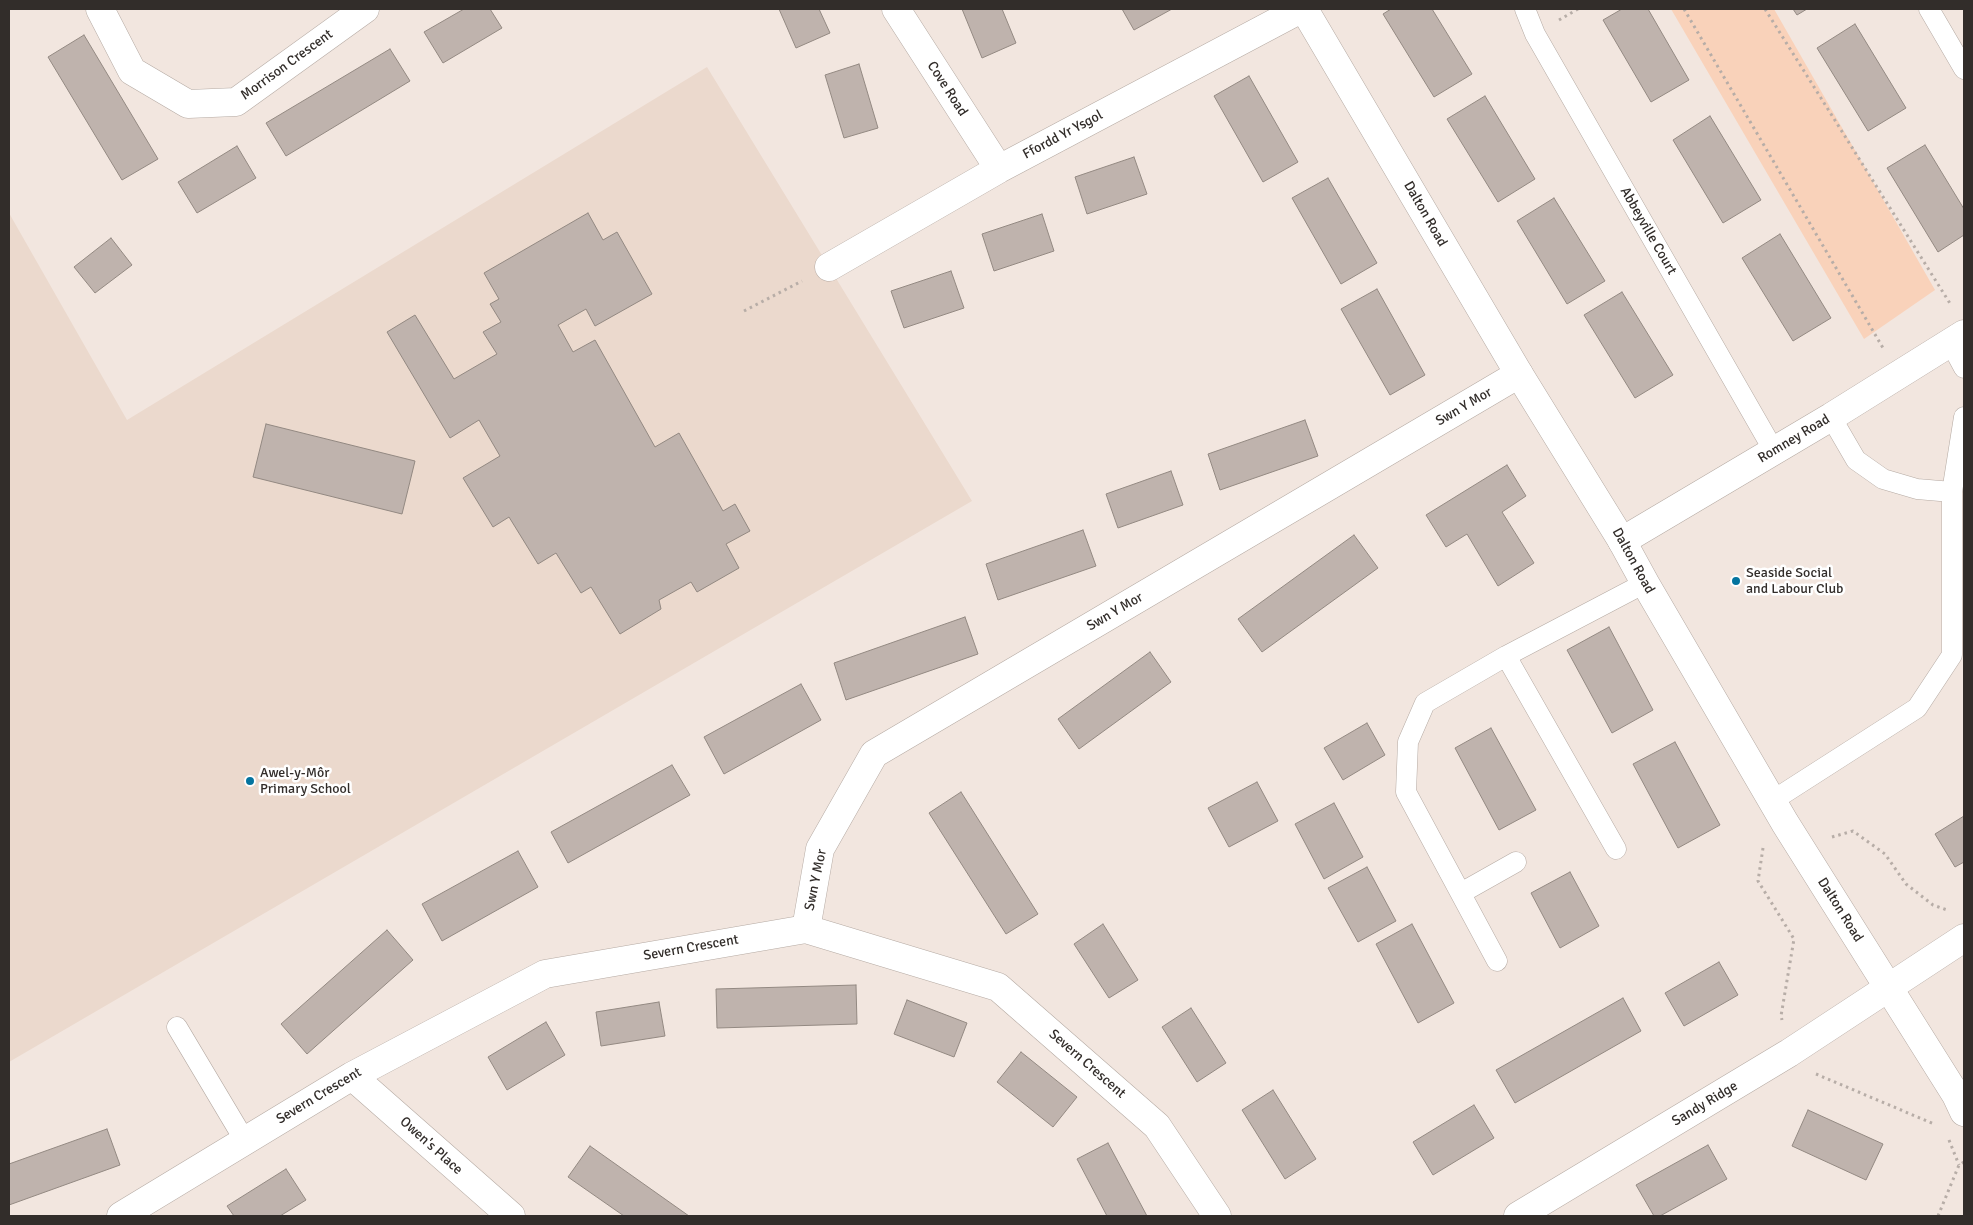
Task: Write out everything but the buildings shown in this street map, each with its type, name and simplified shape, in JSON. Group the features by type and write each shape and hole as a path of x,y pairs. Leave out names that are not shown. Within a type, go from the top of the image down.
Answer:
{"street":[{"name":"Morrison Crescent","path":"100,9 132,71 188,104 236,102 365,9"},
{"name":"Cove Road","path":"896,9 999,170"},
{"name":"Ffordd Yr Ysgol","path":"829,267 999,170 1302,9"},
{"name":"Dalton Road","path":"1302,9 1519,374 1622,540 1772,801 1956,1095 1964,1112"},
{"name":"Romney Road","path":"1622,540 1831,417 1957,338"},
{"name":"Swn Y Mor","path":"806,928 820,850 874,754 1519,374"},
{"name":"Severn Crescent","path":"120,1216 352,1076 545,974 806,928 998,987 1157,1126 1217,1216"},
{"name":"Sandy Ridge","path":"1518,1216 1789,1053 1964,938"},
{"name":"Owen's Place","path":"352,1076 511,1216"}],"lane":[{"name":"Abbeyville Court","path":"1525,9 1535,34 1774,451"},
{"path":"1929,9 1964,69"},
{"path":"1957,338 1964,368"},
{"path":"1831,417 1856,460 1883,479 1917,489 1952,492"},
{"path":"1772,801 1917,708 1952,655 1952,492 1964,417"},
{"path":"1497,960 1406,792 1408,742 1425,704 1506,656 1645,583"},
{"path":"1506,656 1616,849"},
{"path":"1461,893 1516,862"},
{"path":"177,1027 245,1141"}],"path":[{"path":"1684,9 1899,374"},
{"path":"1765,9 1954,309"},
{"path":"744,311 829,267"},
{"path":"1828,838 1853,831 1885,854 1906,884 1933,905 1952,912"},
{"path":"1938,1216 1959,1165 1964,1162"}],"shaded area":[{"path":"1671,9 1774,9 1935,290 1864,339"},
{"name":"Awel-y-Môr Primary School","path":"707,67 972,501 9,1062 9,213 127,420"}],"place":[{"name":"Seaside Social and Labour Club","path":"1736,581"},
{"name":"Awel-y-Môr Primary School","path":"250,781"}]}
